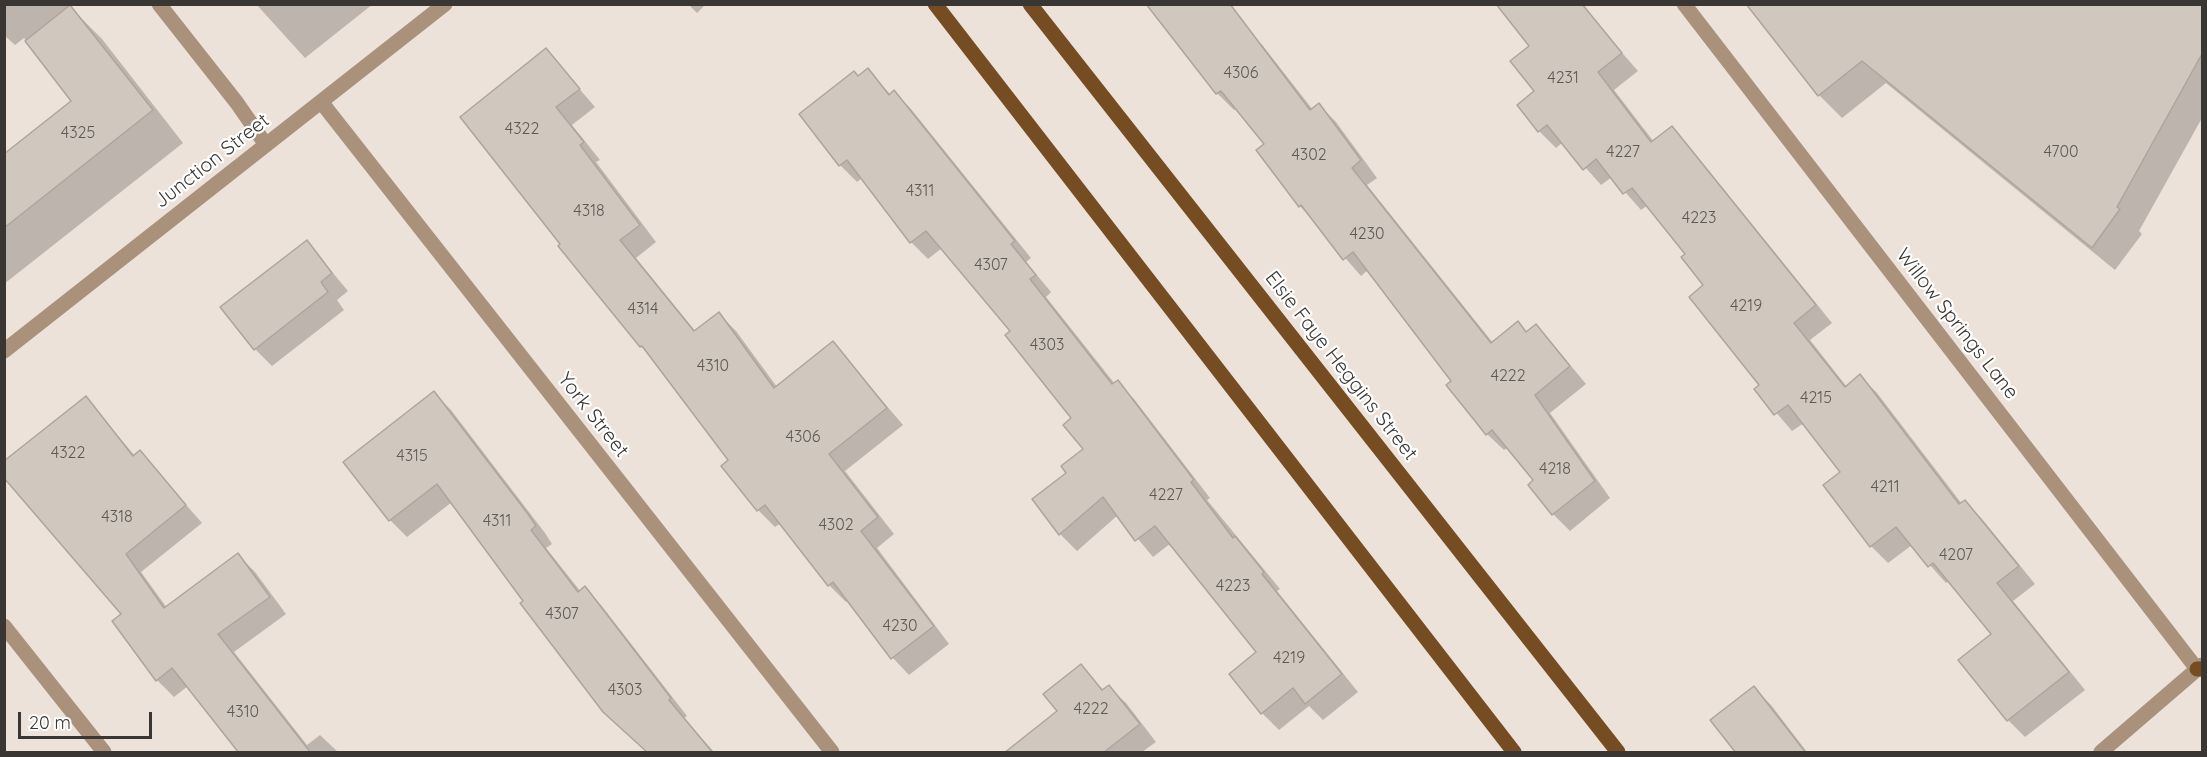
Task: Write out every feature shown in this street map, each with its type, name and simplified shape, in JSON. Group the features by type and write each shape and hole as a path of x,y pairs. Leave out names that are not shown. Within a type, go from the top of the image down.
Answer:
{"main road":[{"path":"935,4 1514,753"},
{"name":"Elsie Faye Heggins Street","path":"1030,4 1618,753"}],"street":[{"path":"159,4 266,145"},
{"name":"Junction Street","path":"4,351 445,4"},
{"name":"Willow Springs Lane","path":"1684,4 2200,668"},
{"name":"York Street","path":"322,103 832,753"},
{"path":"4,626 104,753"},
{"path":"2101,753 2200,668"}],"building":[{"path":"1146,4 1230,4 1310,110 1319,103 1361,160 1352,168 1491,343 1518,321 1526,332 1536,324 1570,366 1535,395 1595,481 1552,515 1528,485 1533,480 1492,430 1486,435 1446,385 1451,381 1353,252 1343,260 1256,150 1264,144 1221,91 1216,94"},
{"path":"1496,4 1582,4 1622,53 1598,72 1651,142 1672,126 1816,305 1794,323 1845,387 1860,374 1959,504 1965,500 2019,566 1997,583 2069,672 2007,721 1958,660 1991,634 1933,563 1928,567 1896,527 1870,547 1823,485 1840,472 1788,405 1774,415 1754,389 1759,385 1689,297 1703,285 1681,257 1685,254 1632,188 1623,194 1596,159 1583,170 1547,125 1538,132 1517,105 1534,91 1510,61 1529,46"},
{"path":"1746,4 2202,4 2202,54 2117,207 2120,209 2092,248 1862,61 1818,96"},
{"path":"70,5 153,110 4,228 4,154 71,101 25,41"},
{"path":"546,48 580,89 556,107 584,142 580,145 640,225 620,240 694,331 719,312 774,388 833,341 887,408 829,454 878,517 861,531 934,626 891,659 833,582 828,586 765,505 757,511 721,466 728,460 642,346 640,347 558,246 560,244 460,117"},
{"path":"868,68 889,95 894,90 1015,241 1011,244 1036,275 1030,279 1112,384 1118,380 1194,480 1191,482 1233,538 1235,536 1264,572 1262,574 1342,674 1305,704 1293,688 1261,714 1229,674 1256,652 1155,526 1135,541 1103,497 1059,535 1032,499 1066,473 1061,466 1083,449 1063,425 1071,418 1005,335 1010,331 926,231 910,243 847,160 839,166 799,114 854,71 858,76"},
{"path":"307,240 332,273 321,282 328,292 254,350 220,307"},
{"path":"434,391 528,514 536,526 531,530 578,592 585,586 671,698 669,700 713,753 648,753 603,712 520,603 523,601 437,484 389,521 343,462"},
{"path":"86,396 133,456 140,450 186,505 126,554 164,608 238,553 270,597 218,634 311,753 239,753 172,668 156,681 112,621 121,614 4,478 4,461"},
{"path":"1081,664 1102,690 1109,685 1140,724 1103,753 1004,753 1057,711 1043,694"},
{"path":"1754,686 1806,753 1736,753 1710,720"}]}
